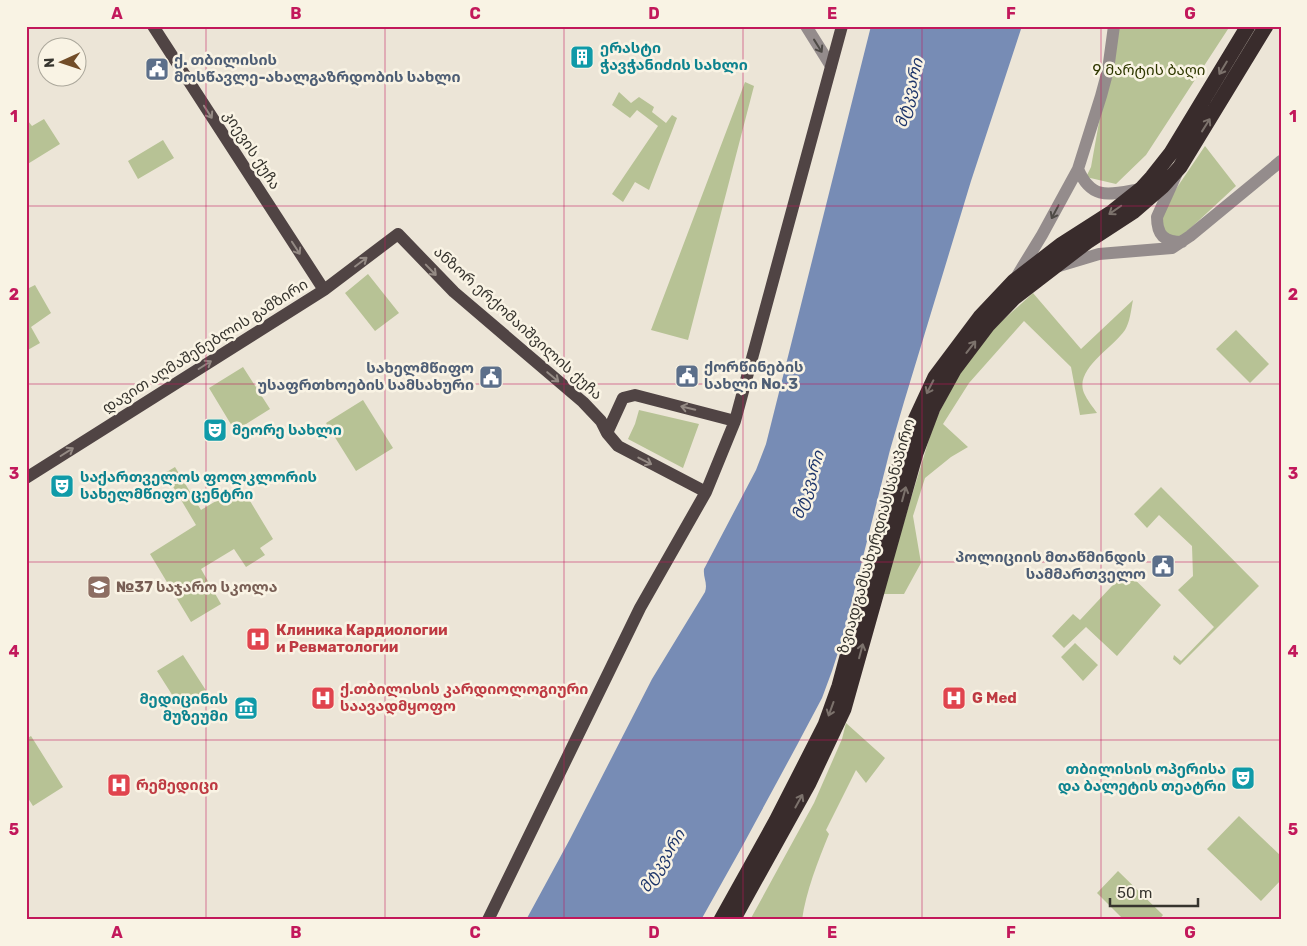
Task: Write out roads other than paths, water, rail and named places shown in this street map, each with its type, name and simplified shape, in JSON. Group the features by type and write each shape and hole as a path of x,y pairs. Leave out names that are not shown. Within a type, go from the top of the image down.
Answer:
{"highway":[{"name":"ზვიად გამსახურდიას სანაპირო","path":"721,920 815,746 828,716 839,686 896,475 923,401 936,377 958,345 994,300 1014,281 1062,244 1112,212 1141,189 1157,171 1171,153 1248,26"},
{"name":"ზვიად გამსახურდიას სანაპირო","path":"733,920 809,783 844,709 924,429 954,370 988,325 1014,298 1087,242 1133,212 1163,186 1180,167 1266,26"}],"main road":[{"name":"კიევის ქუჩა","path":"153,26 324,290"},
{"path":"488,920 640,608 706,492 735,421 842,26"},
{"name":"დავით აღმაშენებლის გამზირი","path":"26,478 324,290 398,234"},
{"name":"ანზორ ერქომაიშვილის ქუჩა","path":"398,234 454,292 583,402 596,415 612,441 625,451 706,492"},
{"name":"ანზორ ერქომაიშვილის ქუჩა","path":"596,415 602,414 635,395 735,421"},
{"path":"607,433 621,403"}],"street":[{"path":"806,26 831,66"},
{"path":"1014,281 1050,222 1078,169 1108,70 1114,26"},
{"path":"1053,268 1098,254 1172,248 1182,242 1281,161"},
{"path":"1180,167 1157,217 1157,222 1158,229 1164,238 1173,242 1182,242"},
{"path":"1078,169 1088,187 1099,193 1120,193 1141,189"}],"water":[{"name":"მტკვარი","path":"871,26 1022,26 971,181 904,402 842,640 822,698 701,920 526,920 652,679 705,592 704,569 756,470 766,444"}],"place":[{"name":"ერასტი ჭავჭანიძის სახლი","path":"582,57"},
{"name":"ქ. თბილისის მოსწავლე-ახალგაზრდობის სახლი","path":"157,69"},
{"name":"ქორწინების სახლი No. 3","path":"687,376"},
{"name":"სახელმწიფო უსაფრთხოების სამსახური","path":"491,377"},
{"name":"მეორე სახლი","path":"215,430"},
{"name":"საქართველოს ფოლკლორის სახელმწიფო ცენტრი","path":"62,486"},
{"name":"პოლიციის მთაწმინდის სამმართველო","path":"1163,566"},
{"name":"№37 საჯარო სკოლა","path":"99,587"},
{"name":"Клиника Кардиологии и Ревматологии","path":"258,639"},
{"name":"ქ.თბილისის კარდიოლოგიური საავადმყოფო","path":"323,698"},
{"name":"G Med","path":"954,698"},
{"name":"მედიცინის მუზეუმი","path":"246,708"},
{"name":"თბილისის ოპერისა და ბალეტის თეატრი","path":"1243,778"},
{"name":"რემედიცი","path":"119,785"}],"park label":[{"name":"9 მარტის ბაღი","path":"1149,70"}]}
